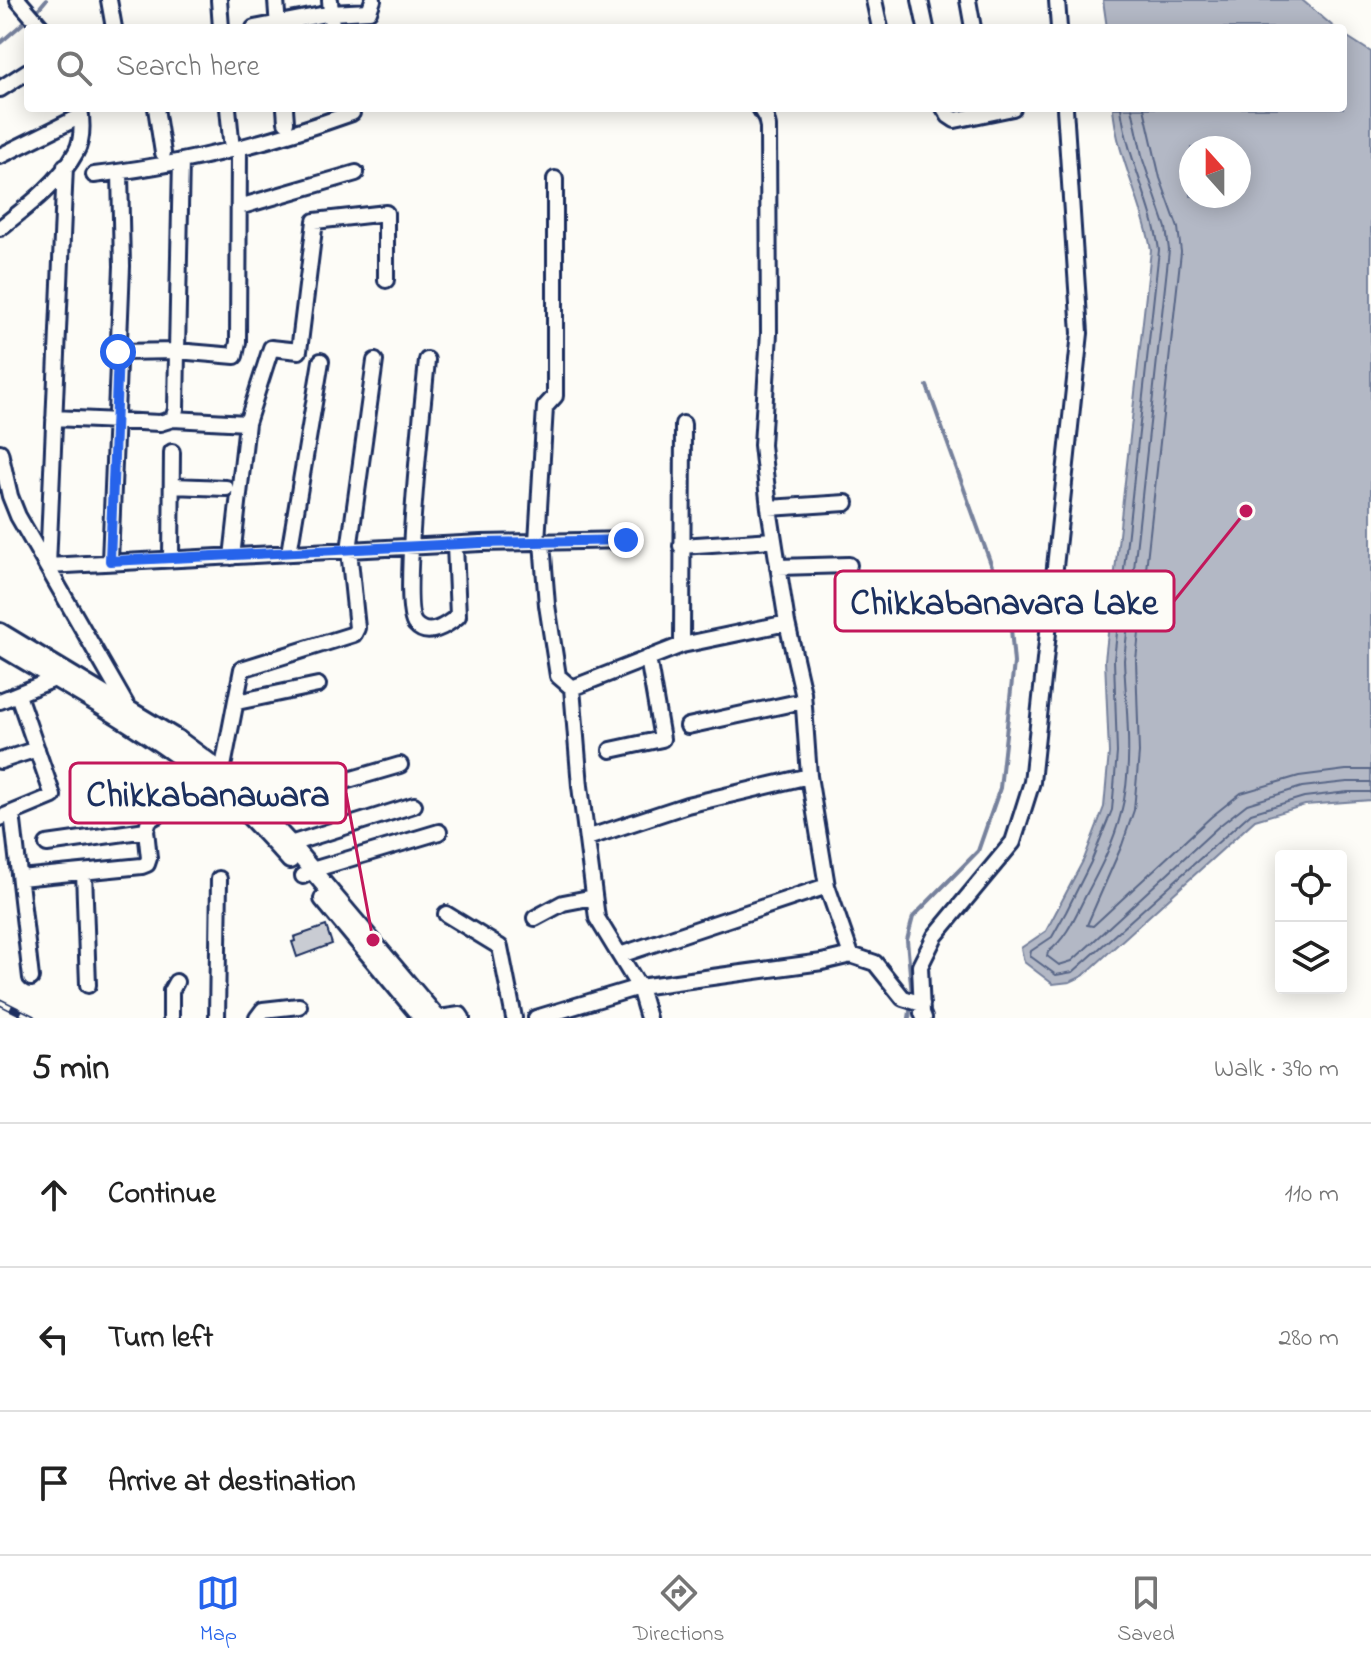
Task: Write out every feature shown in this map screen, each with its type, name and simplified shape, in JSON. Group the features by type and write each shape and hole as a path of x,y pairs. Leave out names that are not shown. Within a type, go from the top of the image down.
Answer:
{"main road":[{"path":"0,632 218,777 266,816 422,1018"},
{"path":"0,646 63,676"},
{"path":"218,777 248,815 308,873 438,1018"}],"street":[{"path":"109,0 113,24"},
{"path":"219,0 221,24"},
{"path":"276,0 278,24"},
{"path":"287,24 331,14 369,11 373,0"},
{"path":"874,0 879,24"},
{"path":"920,0 925,24"},
{"path":"968,0 972,24"},
{"path":"1057,0 1059,24"},
{"path":"22,5 38,24"},
{"path":"0,89 24,74"},
{"path":"0,156 81,112"},
{"path":"0,228 32,203 77,150 81,112"},
{"path":"157,112 163,153"},
{"path":"118,352 177,351 235,356 238,342 239,207 236,150 229,112"},
{"path":"762,112 768,127 769,333 762,430 769,508 803,701 809,776 827,886 851,955"},
{"path":"946,112 955,120 983,112"},
{"path":"917,1006 920,966 935,936 1013,842 1032,782 1080,333 1065,112"},
{"path":"94,175 236,150 336,113 352,113"},
{"path":"173,419 176,409 181,161"},
{"path":"48,566 65,166"},
{"path":"110,561 122,266 120,172"},
{"path":"239,207 356,173"},
{"path":"555,179 555,396 545,407 540,542 558,676 572,688 597,918 639,987 648,1018"},
{"path":"232,557 247,423 271,348 299,351 315,221 386,213 386,280"},
{"path":"427,360 410,547 411,616 420,628 432,631 458,616 455,545"},
{"path":"289,553 321,361"},
{"path":"20,878 147,864 146,830 149,820 218,777 242,669 354,634 357,621 349,550 375,361"},
{"path":"54,418 247,423"},
{"path":"682,645 683,424"},
{"path":"171,560 172,452"},
{"path":"0,455 18,516 48,566 125,714"},
{"path":"172,486 226,488"},
{"path":"769,508 846,503"},
{"path":"48,566 410,547 626,540"},
{"path":"681,546 774,540"},
{"path":"778,567 849,565"},
{"path":"572,688 682,645 787,623"},
{"path":"611,750 662,739 648,658"},
{"path":"0,701 63,676"},
{"path":"237,702 318,685"},
{"path":"18,695 53,796 6,816 20,878 31,978"},
{"path":"688,726 803,701"},
{"path":"0,761 37,749"},
{"path":"266,816 290,797 400,765"},
{"path":"587,838 687,805 809,776"},
{"path":"290,844 414,805"},
{"path":"47,844 146,830"},
{"path":"308,873 439,832"},
{"path":"84,872 88,985"},
{"path":"217,1018 219,879"},
{"path":"620,955 827,886"},
{"path":"535,918 563,903 594,897"},
{"path":"446,914 500,947 514,1018"},
{"path":"536,1018 639,987 822,962 851,955 875,963 892,987 917,1006"},
{"path":"171,1018 171,991 176,982"},
{"path":"257,1018 263,1010 299,1006"},
{"path":"438,1018 451,1014 462,1018"}],"water":[{"path":"1103,0 1302,0 1330,24 1106,24"},
{"path":"1347,37 1371,52 1371,800 1305,805 1255,820 1083,976 1070,982 1053,984 1024,962 1021,948 1046,931 1084,859 1104,807 1109,753 1105,660 1151,250 1113,112 1347,112"}],"building":[{"path":"326,926 332,944 297,957 292,942 295,941 294,937"}],"waterway":[{"path":"35,13 46,0"},
{"path":"0,43 28,19"},
{"path":"912,996 907,940 913,917 978,851 1000,788 1014,663 1010,617 927,386"},
{"path":"909,1018 911,1004"}],"railway":[{"path":"0,1002 32,1018"}],"place":[{"name":"Chikkabanavara Lake","path":"1246,511"},
{"name":"Chikkabanawara","path":"373,940"}],"route":[{"path":"118,352 110,561 481,543 626,540"}]}
